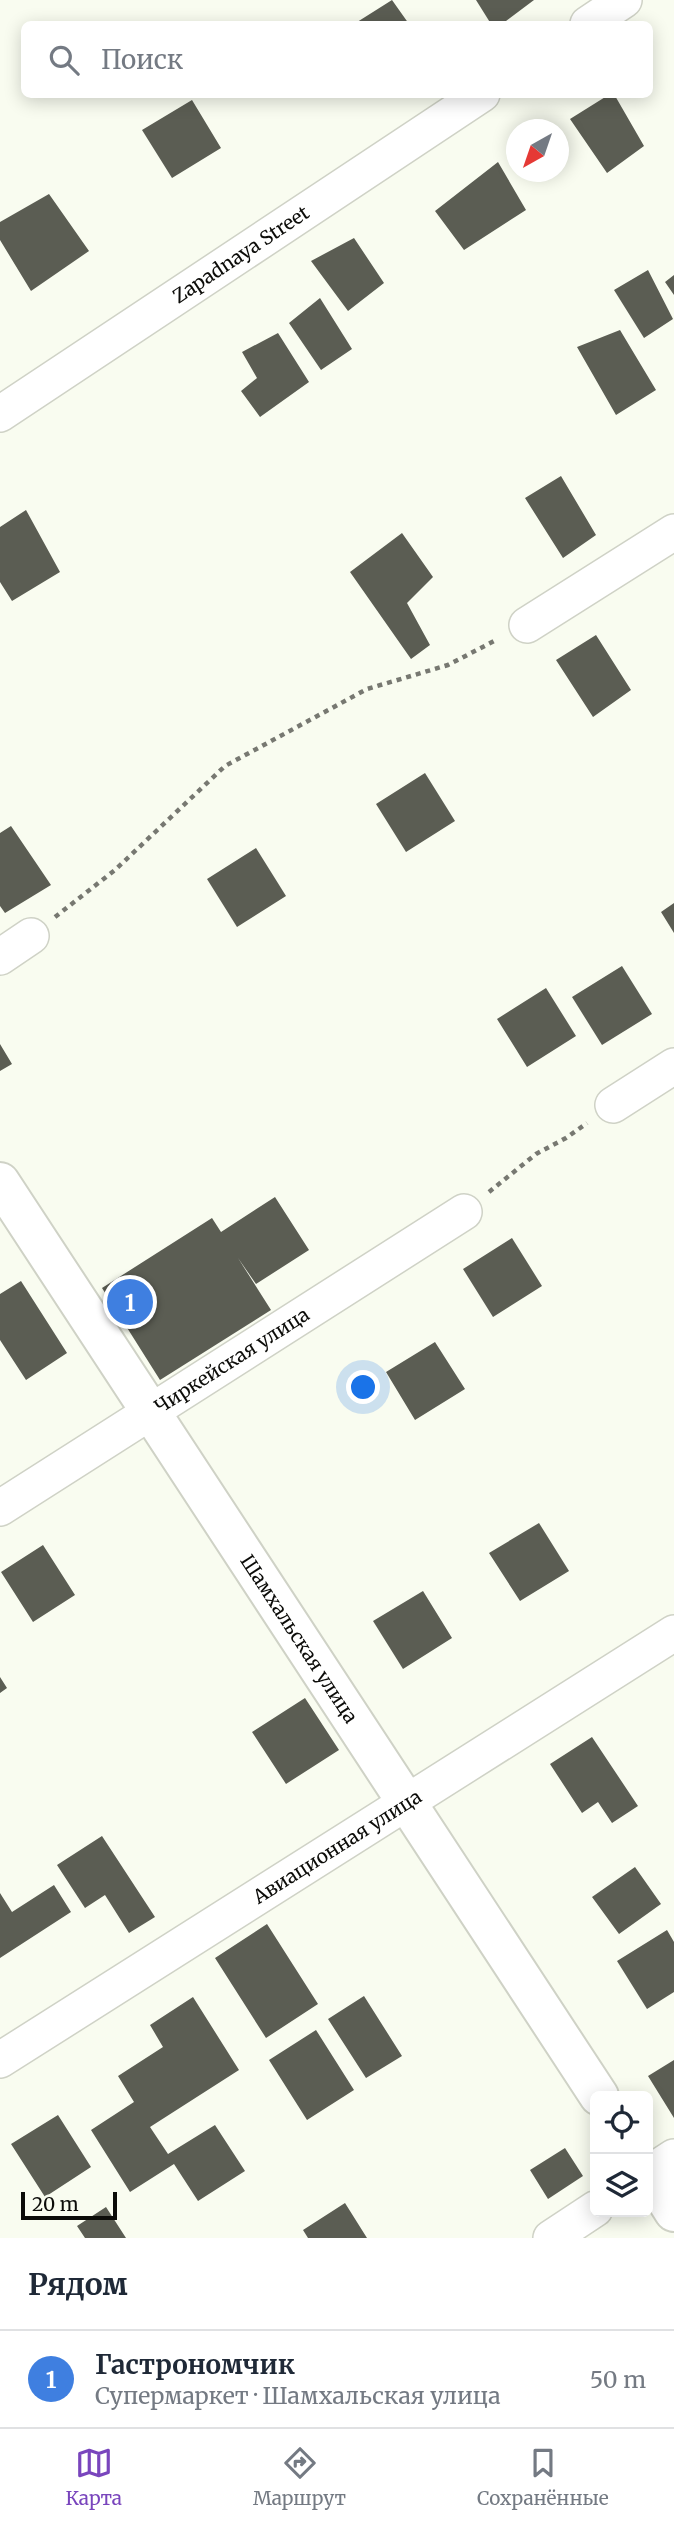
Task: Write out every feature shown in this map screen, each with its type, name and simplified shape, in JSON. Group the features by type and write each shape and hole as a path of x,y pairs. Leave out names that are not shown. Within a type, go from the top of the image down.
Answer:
{"street":[{"path":"592,21 624,0"},
{"name":"Zapadnaya Street","path":"0,414 476,98"},
{"path":"527,625 674,532"},
{"path":"0,957 31,936"},
{"path":"612,1105 674,1066"},
{"name":"Шамхальская улица","path":"0,1182 596,2091"},
{"name":"Чиркейская улица","path":"0,1508 464,1212"},
{"name":"Авиационная улица","path":"0,2060 674,1633"},
{"path":"655,2169 674,2212"},
{"path":"551,2238 590,2212"}],"path":[{"path":"31,936 115,870 225,766 368,689 448,665 527,625"},
{"path":"464,1212 536,1154 566,1138 612,1105"}],"building":[{"path":"392,0 407,21 359,21"},
{"path":"476,0 534,0 506,21 489,21"},
{"path":"604,98 616,98 644,146 607,173 570,119"},
{"path":"192,100 221,148 172,178 142,130"},
{"path":"498,162 506,176 506,182 510,182 526,210 464,250 435,211"},
{"path":"49,194 89,251 31,291 0,240 0,222"},
{"path":"354,238 384,283 348,311 311,261"},
{"path":"648,270 673,319 644,338 614,290"},
{"path":"674,275 674,295 665,282"},
{"path":"320,298 352,349 321,370 289,323"},
{"path":"620,330 656,390 616,415 577,347"},
{"path":"278,333 309,382 260,417 241,391 257,378 242,352"},
{"path":"561,476 596,535 563,558 525,498"},
{"path":"26,510 60,572 12,601 0,582 0,527"},
{"path":"402,533 433,577 407,603 430,645 411,659 350,572"},
{"path":"596,635 631,690 593,717 556,660"},
{"path":"425,773 455,821 406,852 376,804"},
{"path":"11,826 51,885 5,913 0,906 0,833"},
{"path":"256,848 286,896 237,927 207,879"},
{"path":"674,903 674,933 661,912"},
{"path":"622,966 652,1014 602,1045 572,997"},
{"path":"546,988 576,1036 527,1067 497,1019"},
{"path":"0,1044 12,1064 0,1071"},
{"path":"275,1197 309,1250 256,1284 238,1258 271,1310 160,1380 102,1288 212,1218 221,1232"},
{"path":"512,1238 542,1286 493,1317 463,1269"},
{"path":"21,1281 67,1353 26,1380 0,1340 0,1294"},
{"path":"435,1342 465,1389 415,1420 386,1372"},
{"path":"539,1523 569,1571 520,1601 489,1553"},
{"path":"43,1545 75,1595 33,1622 1,1572"},
{"path":"423,1591 452,1638 403,1669 373,1621"},
{"path":"0,1677 7,1688 0,1693"},
{"path":"305,1698 339,1750 286,1784 252,1732"},
{"path":"592,1737 638,1806 612,1823 598,1802 582,1813 550,1764"},
{"path":"102,1836 155,1917 129,1933 105,1895 85,1908 57,1865"},
{"path":"635,1867 661,1904 619,1934 592,1897"},
{"path":"54,1885 71,1912 0,1958 0,1893 12,1912"},
{"path":"267,1924 318,2004 266,2038 215,1958"},
{"path":"667,1930 674,1942 674,1992 647,2009 617,1961"},
{"path":"364,1996 402,2056 366,2078 328,2019"},
{"path":"193,1997 239,2070 150,2127 168,2154 215,2125 245,2171 198,2201 174,2164 130,2192 91,2130 134,2102 118,2076 163,2047 150,2025"},
{"path":"316,2030 354,2090 307,2120 269,2060"},
{"path":"674,2060 674,2118 648,2076"},
{"path":"58,2115 91,2167 45,2197 11,2144"},
{"path":"565,2148 583,2176 548,2199 530,2170"},
{"path":"345,2203 367,2238 308,2238 303,2230"},
{"path":"106,2207 126,2238 85,2238 77,2226"}],"place":[{"name":"Гастрономчик","path":"130,1302"}]}
